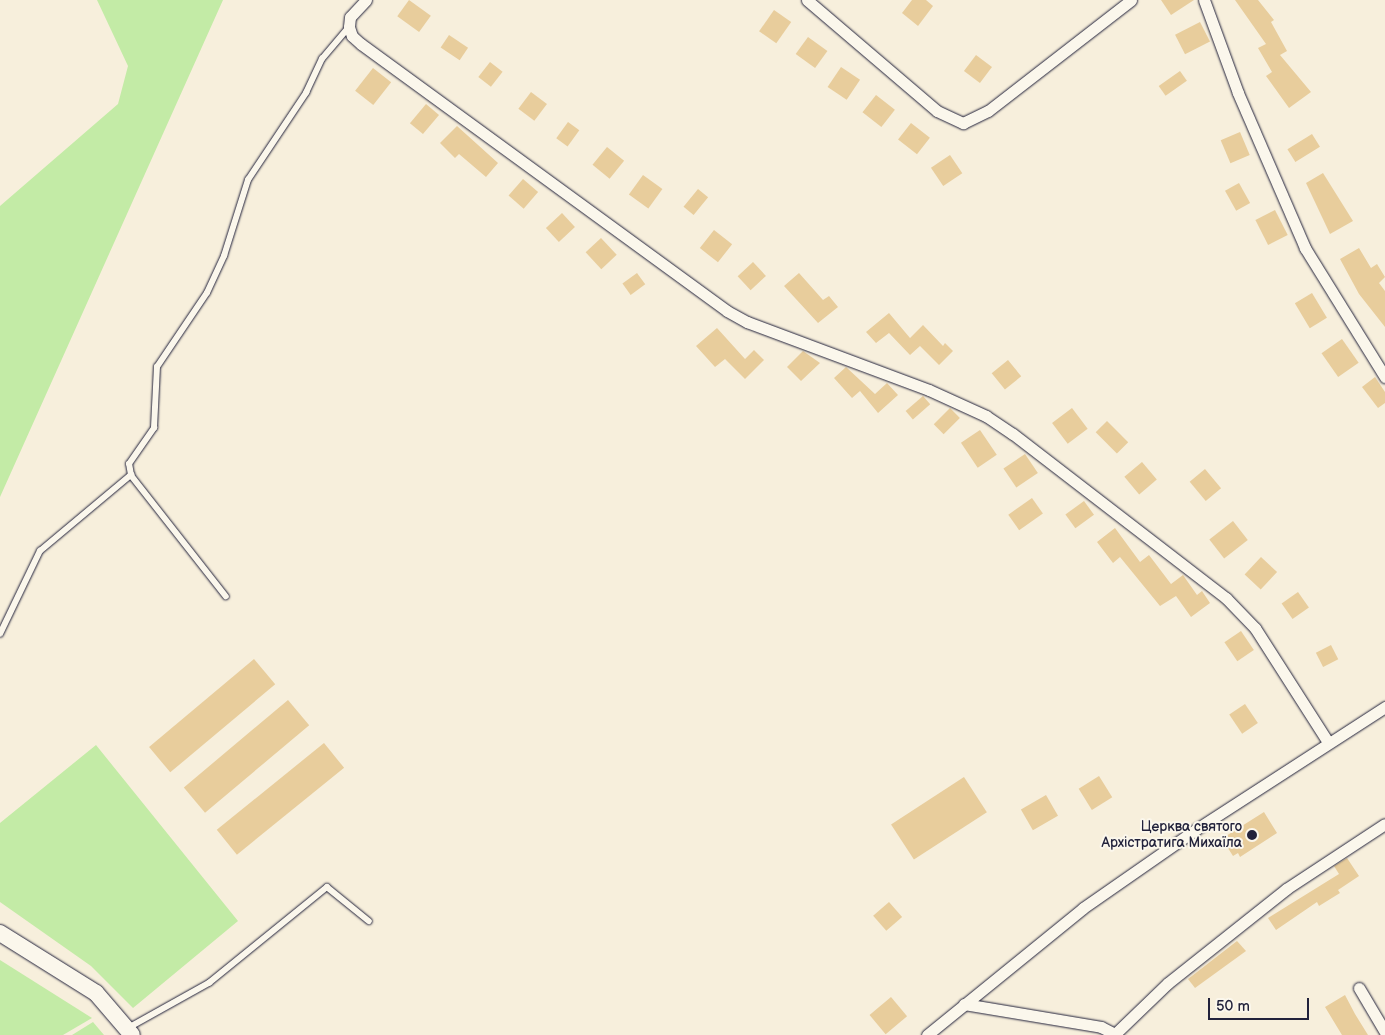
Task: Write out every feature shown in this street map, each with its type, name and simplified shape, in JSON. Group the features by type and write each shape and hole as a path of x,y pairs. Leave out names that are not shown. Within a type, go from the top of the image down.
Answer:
{"street":[{"path":"366,0 350,17 349,27 352,36 361,44 727,311 747,322 929,390 986,416 1013,434 1226,598 1255,628 1328,742"},
{"path":"806,0 937,111 963,123 988,111 1131,0"},
{"path":"1204,0 1238,93 1305,248 1385,377"},
{"path":"928,1035 1083,908 1328,742 1385,707"},
{"path":"964,1004 1091,1025 1117,1034 1168,983 1286,890 1385,824"},
{"path":"0,933 96,993 129,1032"},
{"path":"1359,988 1385,1032"}],"lane":[{"path":"226,596 131,475 129,464 154,428 157,367 207,293 224,256 248,180 306,93 322,59 349,27"},
{"path":"0,634 40,551 131,475"},
{"path":"129,1032 209,983 327,887 369,921"}],"green space":[{"path":"97,0 223,0 0,497 0,206 118,104 128,66"},
{"path":"96,745 238,921 133,1008 91,966 0,902 0,823"},
{"path":"0,960 92,1018 63,1035 0,1035"},
{"path":"93,1022 104,1035 72,1035"}],"building":[{"path":"409,0 431,16 419,32 397,16"},
{"path":"912,0 926,0 933,6 918,26 902,13"},
{"path":"1161,0 1194,0 1171,15"},
{"path":"1235,0 1258,0 1274,20 1271,22 1287,51 1280,55 1311,92 1289,108 1266,76 1272,72 1258,48 1266,44"},
{"path":"774,10 791,22 776,43 759,31"},
{"path":"1200,22 1210,42 1185,54 1175,35"},
{"path":"449,35 468,48 460,60 441,47"},
{"path":"808,37 827,51 815,68 796,54"},
{"path":"976,55 992,67 980,83 964,71"},
{"path":"490,62 503,72 491,87 478,77"},
{"path":"841,67 860,80 847,100 828,87"},
{"path":"373,68 391,82 373,105 355,91"},
{"path":"1180,71 1187,81 1166,96 1159,86"},
{"path":"531,92 547,104 534,121 518,109"},
{"path":"876,95 895,110 881,127 862,112"},
{"path":"426,104 439,115 423,134 410,123"},
{"path":"568,122 579,130 568,146 556,138"},
{"path":"911,123 930,138 917,154 898,140"},
{"path":"457,126 498,163 486,177 459,154 455,158 440,143"},
{"path":"1240,132 1250,155 1230,163 1221,140"},
{"path":"1312,134 1320,147 1295,162 1287,149"},
{"path":"607,147 624,161 610,179 593,165"},
{"path":"950,155 962,173 943,186 931,168"},
{"path":"1323,173 1353,221 1330,234 1306,183"},
{"path":"643,175 662,189 648,209 629,194"},
{"path":"523,179 538,192 524,209 509,196"},
{"path":"1239,183 1250,203 1236,211 1225,191"},
{"path":"698,189 708,197 694,215 684,207"},
{"path":"1275,210 1288,235 1268,245 1255,220"},
{"path":"562,213 575,227 559,242 546,228"},
{"path":"714,230 732,244 718,262 700,248"},
{"path":"601,238 617,255 601,269 586,252"},
{"path":"1359,248 1371,268 1377,264 1385,277 1379,283 1385,291 1385,327 1359,294 1340,259"},
{"path":"753,262 766,276 751,290 738,276"},
{"path":"637,273 645,284 631,295 622,284"},
{"path":"799,273 823,300 829,296 838,307 818,323 784,286"},
{"path":"1312,293 1327,318 1310,328 1295,303"},
{"path":"889,313 910,338 923,325 943,346 945,343 953,351 939,365 920,346 910,355 889,333 876,343 866,332"},
{"path":"717,328 745,359 754,350 764,360 745,379 725,359 715,367 696,346"},
{"path":"1342,339 1359,363 1338,377 1322,353"},
{"path":"803,351 820,363 801,381 787,367"},
{"path":"1008,360 1021,376 1005,390 992,373"},
{"path":"846,367 875,394 887,383 898,395 878,413 860,391 852,398 834,378"},
{"path":"1375,377 1385,392 1385,403 1378,408 1362,387"},
{"path":"923,396 930,404 913,419 906,411"},
{"path":"950,408 960,418 944,434 934,424"},
{"path":"1072,408 1088,429 1068,444 1052,423"},
{"path":"1107,421 1128,442 1117,454 1096,432"},
{"path":"980,430 997,455 978,468 961,443"},
{"path":"1025,454 1038,473 1016,488 1003,469"},
{"path":"1142,462 1157,480 1139,494 1124,477"},
{"path":"1205,469 1221,488 1206,501 1190,482"},
{"path":"1032,498 1043,514 1019,530 1008,515"},
{"path":"1084,501 1094,515 1075,528 1065,515"},
{"path":"1233,521 1248,540 1224,558 1209,539"},
{"path":"1115,528 1140,562 1149,555 1171,584 1183,575 1197,595 1202,591 1210,603 1191,617 1176,596 1160,606 1120,557 1113,563 1097,542"},
{"path":"1261,557 1277,572 1261,590 1245,575"},
{"path":"1298,592 1309,608 1293,619 1282,603"},
{"path":"1241,631 1254,650 1237,661 1224,642"},
{"path":"1331,645 1338,659 1323,667 1316,653"},
{"path":"254,659 275,684 170,772 149,747"},
{"path":"288,700 309,725 205,813 184,787"},
{"path":"1245,704 1258,723 1242,734 1229,715"},
{"path":"324,743 344,768 237,855 217,830"},
{"path":"1099,776 1112,797 1092,810 1079,789"},
{"path":"964,777 987,812 914,860 891,824"},
{"path":"1046,795 1058,816 1033,830 1021,809"},
{"name":"Церква святого Архістратига Михаїла","path":"1264,812 1277,833 1240,857 1238,853 1233,856 1224,842 1229,839 1226,836"},
{"path":"1347,858 1359,876 1338,890 1340,893 1319,906 1317,902 1276,930 1268,918 1339,874 1334,866"},
{"path":"889,902 902,917 886,931 873,916"},
{"path":"1237,941 1246,951 1195,988 1188,979"},
{"path":"1345,995 1368,1035 1342,1035 1325,1007"},
{"path":"891,997 907,1016 886,1034 870,1015"}],"place":[{"name":"Церква святого Архістратига Михаїла","path":"1252,835"}]}
